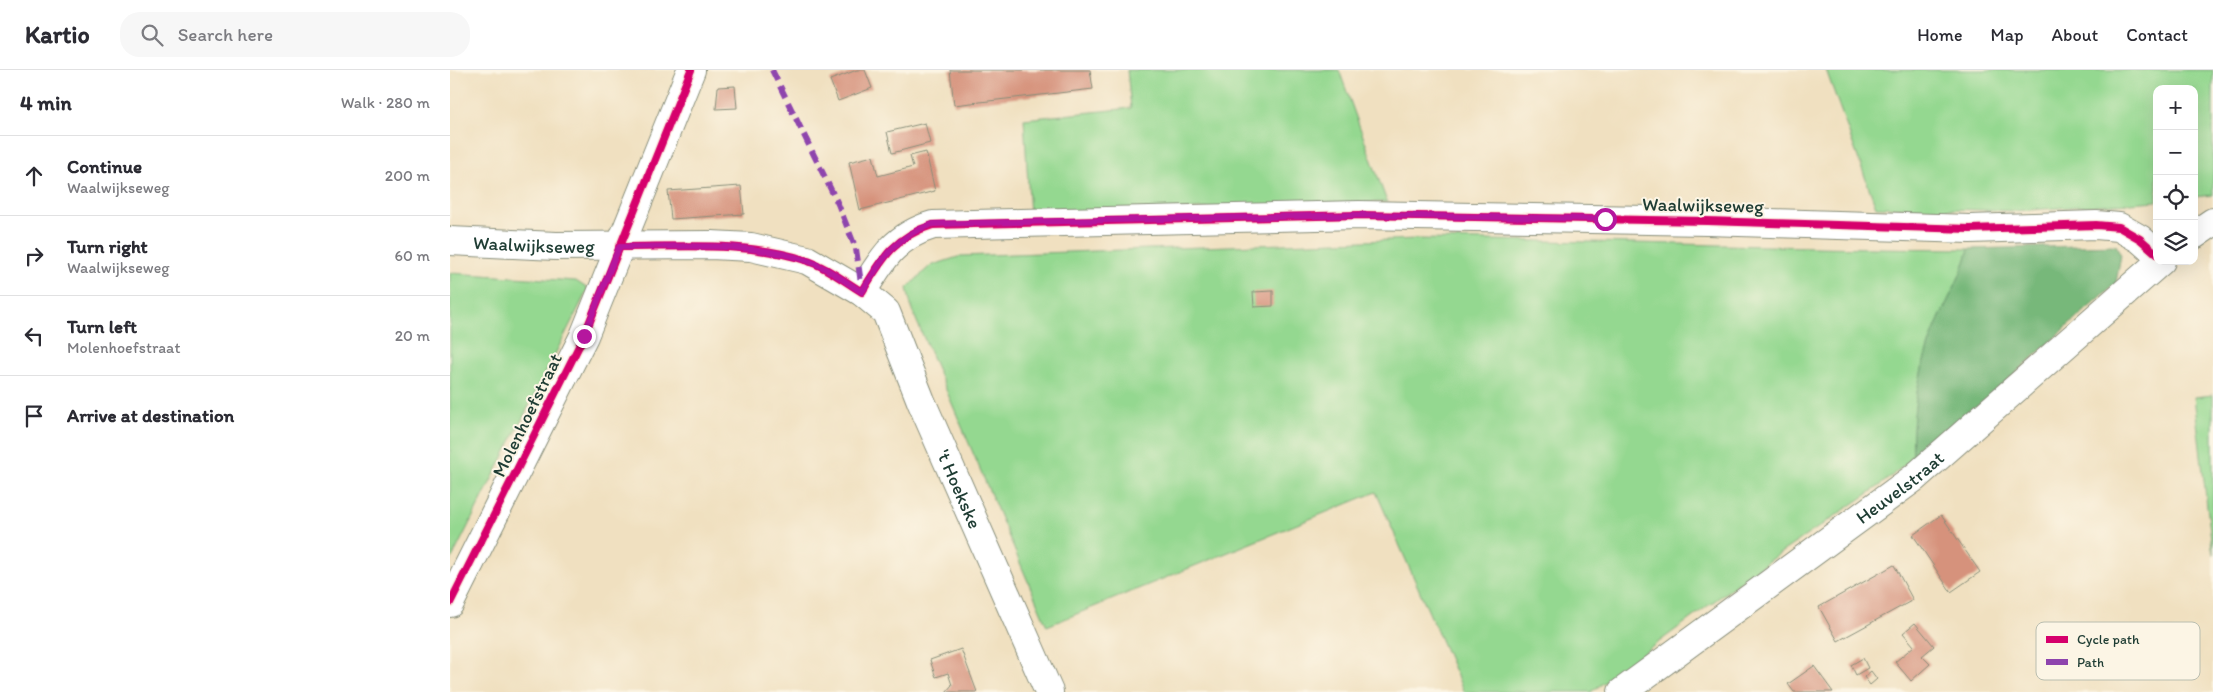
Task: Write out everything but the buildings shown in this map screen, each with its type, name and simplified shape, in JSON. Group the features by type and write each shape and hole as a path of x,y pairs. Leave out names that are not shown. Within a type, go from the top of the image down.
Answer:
{"street":[{"name":"Molenhoefstraat","path":"450,603 584,336 692,70"},
{"name":"Waalwijkseweg","path":"450,241 556,246 711,245 751,247 807,260 862,292 880,262 900,239 916,230 933,224 1359,215 1707,221 1970,229 2096,225 2119,227 2140,238 2153,250"},
{"path":"2198,232 2213,222"},
{"name":"Heuvelstraat","path":"1622,692 1914,478 2157,265"},
{"name":"'t Hoekske","path":"862,292 886,312 921,401 1049,692"}],"green space":[{"path":"1127,70 1339,70 1387,202 1030,215 1024,119 1131,108"},
{"path":"1826,70 2213,70 2213,195 2198,197 2198,85 2153,85 2153,201 2016,211 1876,207"},
{"path":"1417,239 1969,249 1936,326 1925,358 1917,391 1913,424 1913,458 1878,487 1770,560 1591,692 1464,692 1376,492 1047,626 912,310 907,288 930,266 961,256"},
{"path":"2116,245 2121,255 2116,283 1983,402 1913,458 1913,424 1917,391 1925,358 1936,326 1969,249"},
{"path":"450,273 576,281 588,289 450,562"},
{"path":"2213,395 2213,556 2194,397"}],"marked path":[{"path":"772,70 838,204 856,249 862,290"}],"cycle path":[{"path":"450,603 584,336 691,70"},
{"path":"619,247 713,246 782,254 820,266 862,292 883,259 899,242 909,235 933,225 1359,215 1707,221 1970,229 2096,225 2119,227 2140,239 2153,250"}],"route":[{"path":"584,336 619,247 711,245 751,247 807,260 862,292 880,262 900,239 916,230 933,224 1359,215 1605,219"}]}
